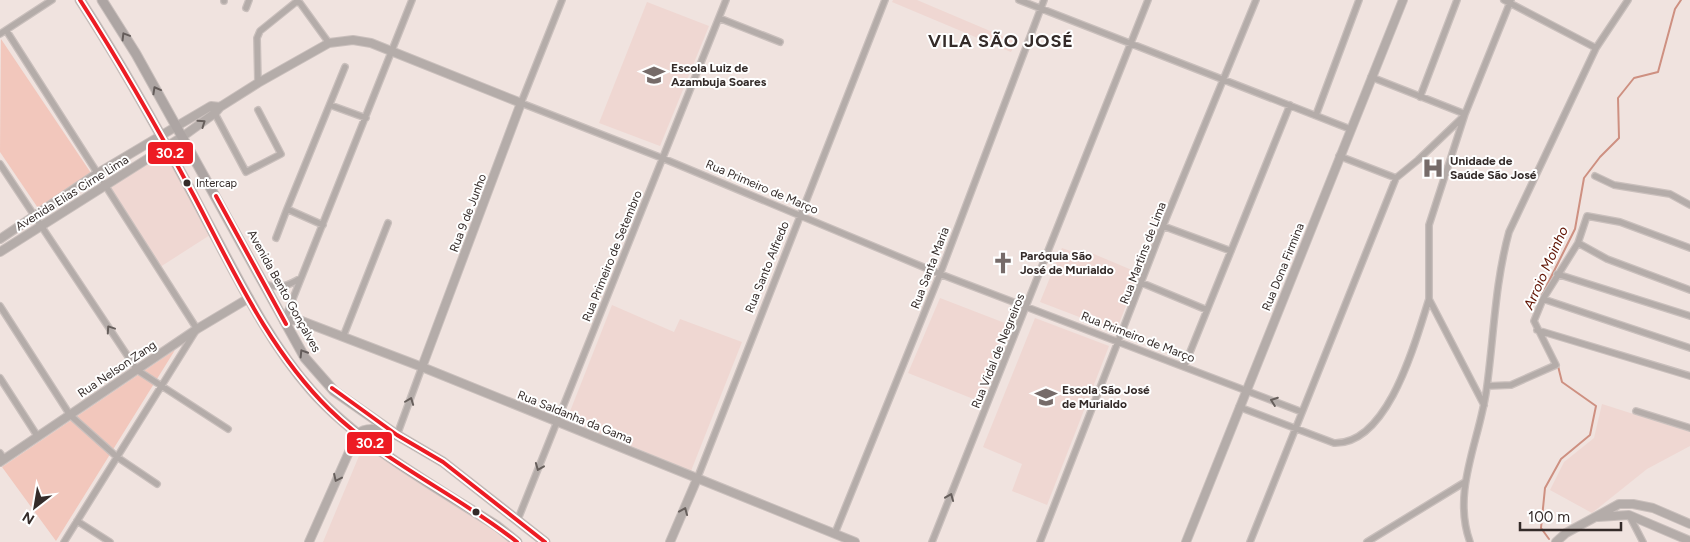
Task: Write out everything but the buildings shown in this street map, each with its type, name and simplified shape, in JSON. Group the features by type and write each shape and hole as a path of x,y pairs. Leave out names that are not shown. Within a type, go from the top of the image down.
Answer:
{"main road":[{"path":"80,0 121,64 162,135 249,298 280,350 311,390 357,434 497,526 517,542"},
{"name":"Avenida Bento Gonçalves","path":"102,0 177,126 306,358 334,390 397,435 443,462 545,542"}],"street":[{"path":"52,0 3,32 106,184 197,329 64,542"},
{"path":"246,8 249,0"},
{"path":"284,320 393,53 412,0"},
{"name":"Rua 9 de Junho","path":"397,435 562,0"},
{"name":"Rua Primeiro de Setembro","path":"518,519 726,0"},
{"name":"Rua Santo Alfredo","path":"670,542 697,479 799,215 885,0"},
{"path":"1019,0 1130,45 1316,115 1350,130"},
{"name":"Rua Santa Maria","path":"831,542 940,274 1044,0"},
{"name":"Rua Vidal de Negreiros","path":"932,542 1148,0"},
{"name":"Rua Martins de Lima","path":"1040,542 1163,226 1256,0"},
{"path":"1316,115 1359,0"},
{"name":"Rua Dona Firmina","path":"1186,542 1402,0"},
{"path":"1420,97 1457,0"},
{"path":"1470,542 1464,524 1465,482 1484,405 1501,262 1509,232 1596,48 1628,0"},
{"path":"1240,407 1334,443 1344,443 1366,431 1392,400 1403,376 1429,299 1429,225 1465,114 1508,1 1596,48"},
{"path":"258,82 257,38 260,31 296,2 300,2 329,43"},
{"path":"719,18 780,42"},
{"name":"Rua Primeiro de Março","path":"177,126 215,109 258,82 329,43 353,40 370,43 662,158 940,274 1302,412"},
{"path":"276,238 346,67"},
{"path":"1372,77 1465,114"},
{"path":"330,105 366,118"},
{"path":"1184,367 1290,105"},
{"path":"215,109 246,172 281,154 258,110"},
{"name":"Rua Primeiro de Março","path":"182,137 215,109"},
{"path":"1250,542 1396,178 1418,160 1465,114"},
{"name":"Avenida Elias Cirne Lima","path":"0,239 98,173 177,126"},
{"name":"Avenida Elias Cirne Lima","path":"0,252 182,137"},
{"path":"1340,156 1396,178"},
{"path":"0,164 137,370 228,429"},
{"path":"1595,176 1614,185 1670,194 1690,205"},
{"path":"287,209 323,225"},
{"path":"1487,386 1511,385 1555,366 1534,322 1543,299 1578,243 1587,216 1620,222 1690,248"},
{"path":"343,337 388,223"},
{"path":"1163,226 1232,251"},
{"path":"1578,243 1607,259 1690,290"},
{"path":"1557,274 1690,316"},
{"path":"265,284 276,288 290,285 301,278"},
{"path":"1142,283 1207,310"},
{"name":"Rua Nelson Zang","path":"1,458 38,437 197,329 249,298"},
{"path":"1429,299 1484,405"},
{"path":"1543,299 1690,348"},
{"path":"0,306 70,415 116,457 157,484"},
{"name":"Rua Saldanha da Gama","path":"284,320 299,320 422,367 855,542"},
{"path":"1537,330 1690,376"},
{"path":"0,378 38,437"},
{"path":"1636,411 1690,428"},
{"path":"309,542 357,434 364,429 371,429 397,435"},
{"path":"1367,542 1465,482"},
{"path":"1556,542 1566,533 1619,504 1633,504 1653,508 1690,524"},
{"path":"1646,522 1647,514 1653,508"},
{"path":"1596,517 1629,515 1690,541"},
{"path":"1629,515 1643,542"},
{"path":"77,521 110,542"}],"shaded area":[{"path":"893,0 917,0 1016,42 1011,52 892,2"},
{"name":"Escola Luiz de Azambuja Soares","path":"647,2 709,26 660,146 599,123"},
{"path":"1,39 91,173 38,208 0,152"},
{"path":"164,151 210,235 157,269 105,190"},
{"path":"1062,248 1087,257 1089,252 1139,273 1116,331 1040,302"},
{"path":"940,298 1010,325 981,402 908,373"},
{"path":"612,305 674,332 680,319 742,342 691,471 567,419"},
{"name":"Escola São José de Murialdo","path":"1035,318 1109,346 1047,505 1012,491 1022,464 983,447"},
{"path":"175,350 56,541 2,467"},
{"path":"1602,404 1690,432 1690,446 1647,469 1592,513 1550,490 1564,462 1594,438"},
{"path":"364,444 494,529 511,542 323,542"}],"waterway":[{"name":"Arroio Moinho","path":"1542,295 1575,229 1584,178 1600,157 1619,138 1618,98 1634,78 1658,72 1675,9 1681,0"},
{"name":"Arroio Moinho","path":"1549,539 1541,528 1545,488 1561,459 1590,435 1596,406 1562,382 1558,366"}],"transit line":[{"name":"30.2","path":"80,0 153,121 254,308 270,335 308,386 329,409 373,446 517,542"},
{"name":"30.2","path":"216,196 286,324"},
{"name":"30.2","path":"332,388 397,435 443,462 545,542"}],"place":[{"name":"Escola Luiz de Azambuja Soares","path":"654,75"},
{"name":"Unidade de Saúde São José","path":"1433,168"},
{"name":"Intercap","path":"187,183"},
{"name":"Paróquia São José de Murialdo","path":"1003,263"},
{"name":"Escola São José de Murialdo","path":"1046,397"}],"district":[{"name":"VILA SÃO JOSÉ","path":"1001,41"}]}
